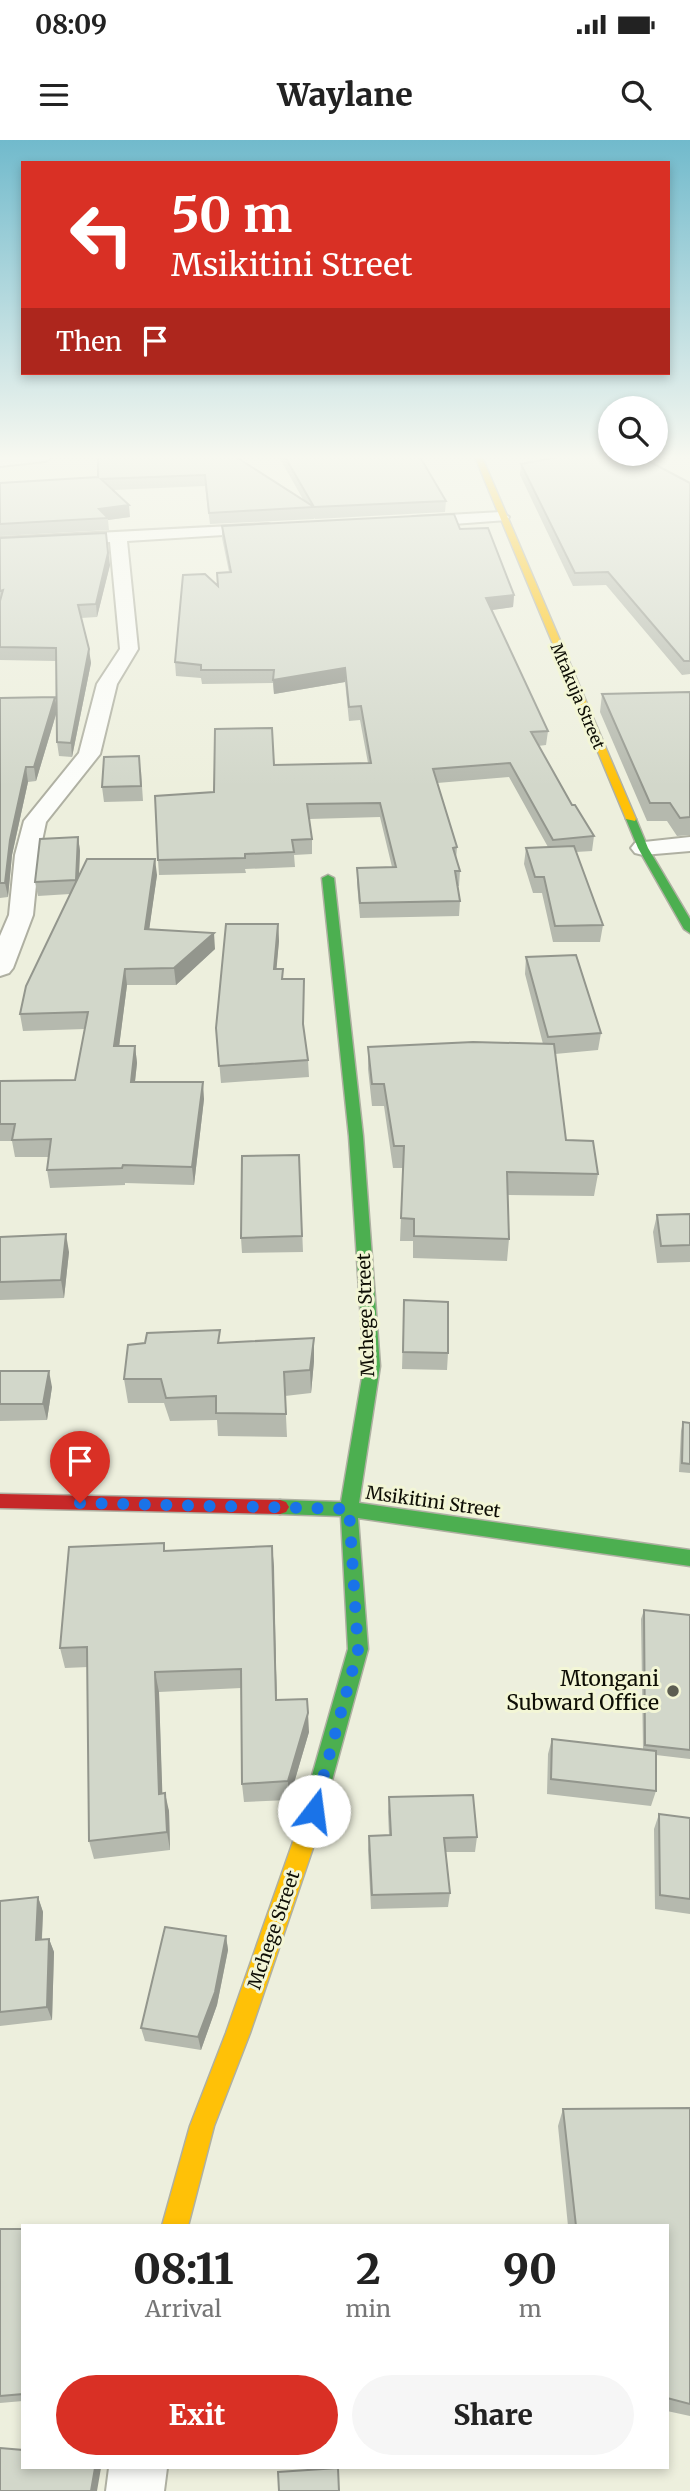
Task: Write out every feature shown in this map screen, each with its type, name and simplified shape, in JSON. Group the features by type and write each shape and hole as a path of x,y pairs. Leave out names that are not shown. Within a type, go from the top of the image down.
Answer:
{"street":[{"path":"0,968 21,915 27,855 35,821 89,754 107,684 129,649 121,567"},
{"name":"Mtakuja Street","path":"522,567 643,848 690,929"},
{"path":"643,848 690,844"},
{"name":"Mchege Street","path":"176,2224 202,2126 238,2033 314,1811 358,1650 349,1509 372,1366 356,1136 328,878"},
{"name":"Msikitini Street","path":"0,1501 349,1509 690,1558"},
{"path":"135,2491 138,2469"}],"building":[{"path":"0,567 105,567 96,604 78,605 89,649 71,743 57,742 56,648 0,647 0,601 3,590 0,591"},
{"path":"230,567 503,567 514,595 486,598 548,731 531,732 572,805 575,805 594,836 553,840 510,763 433,769 457,847 453,848 460,871 455,871 460,901 360,903 357,868 396,867 380,803 307,804 312,839 292,840 294,852 245,854 245,858 158,860 155,796 214,792 215,729 272,728 274,765 371,763 361,706 349,707 345,668 273,680 274,670 201,670 201,665 175,662 183,575 205,574 218,586 217,573 231,572"},
{"path":"572,567 690,567 690,661 684,661 608,572 575,573"},
{"path":"690,692 690,817 680,818 670,803 650,803 602,694"},
{"path":"55,697 34,767 26,767 10,840 5,883 0,883 0,698"},
{"path":"139,756 141,786 102,787 104,757"},
{"path":"78,837 76,880 35,882 40,839"},
{"path":"574,846 603,925 555,926 544,877 535,877 526,848"},
{"path":"87,859 155,859 145,929 214,933 174,968 125,969 114,1046 135,1046 131,1082 203,1082 192,1167 123,1165 122,1168 47,1170 51,1139 12,1140 15,1124 0,1124 0,1081 75,1080 88,1012 20,1014 26,986"},
{"path":"226,924 278,924 274,969 283,969 282,979 304,979 303,1024 308,1060 219,1066 216,1028"},
{"path":"576,955 601,1033 548,1037 526,957"},
{"path":"473,1042 554,1044 566,1140 593,1141 598,1174 507,1172 509,1239 414,1236 414,1219 401,1218 404,1146 394,1146 384,1084 372,1084 368,1047"},
{"path":"299,1155 302,1236 241,1238 242,1156"},
{"path":"690,1214 690,1245 661,1246 657,1215"},
{"path":"66,1234 61,1280 0,1282 0,1237"},
{"path":"404,1300 448,1302 448,1353 403,1352"},
{"path":"220,1330 218,1343 314,1338 310,1370 284,1372 286,1414 216,1413 216,1396 166,1398 161,1379 124,1379 128,1345 145,1343 147,1333"},
{"path":"0,1371 49,1371 43,1404 0,1404"},
{"path":"683,1422 690,1423 690,1464 682,1463"},
{"path":"164,1543 164,1551 272,1546 276,1700 307,1699 308,1713 288,1781 242,1784 241,1669 155,1672 159,1794 165,1793 167,1832 89,1841 87,1647 60,1648 69,1547"},
{"path":"644,1610 690,1615 690,1750 645,1745"},
{"path":"552,1739 656,1751 656,1791 551,1779"},
{"path":"473,1795 477,1837 444,1838 450,1893 372,1895 369,1836 391,1835 389,1797"},
{"path":"659,1814 690,1818 690,1899 660,1895"},
{"path":"38,1897 36,1940 49,1939 47,2007 0,2012 0,1901"},
{"path":"165,1927 226,1936 215,1992 198,2037 141,2028"},
{"path":"690,2108 690,2404 669,2399 669,2224 576,2224 563,2109"},
{"path":"0,2229 21,2229 21,2394 0,2396"},
{"path":"0,2448 21,2450 21,2469 95,2469 91,2491 0,2491"},
{"path":"338,2469 339,2491 279,2491 278,2472"}],"traffic: fast":[{"path":"631,819 643,848 690,929"},
{"path":"305,1839 358,1649 349,1509 372,1366 356,1136 328,878"},
{"path":"280,1507 349,1509 690,1558"}],"traffic: slow":[{"path":"524,567 631,819"},
{"path":"176,2224 202,2126 238,2033 305,1839"}],"traffic: jam":[{"path":"0,1501 280,1507"}],"place":[{"name":"Mtongani Subward Office","path":"673,1691"}],"route":[{"path":"80,1503 349,1509 358,1650 314,1811"}]}
